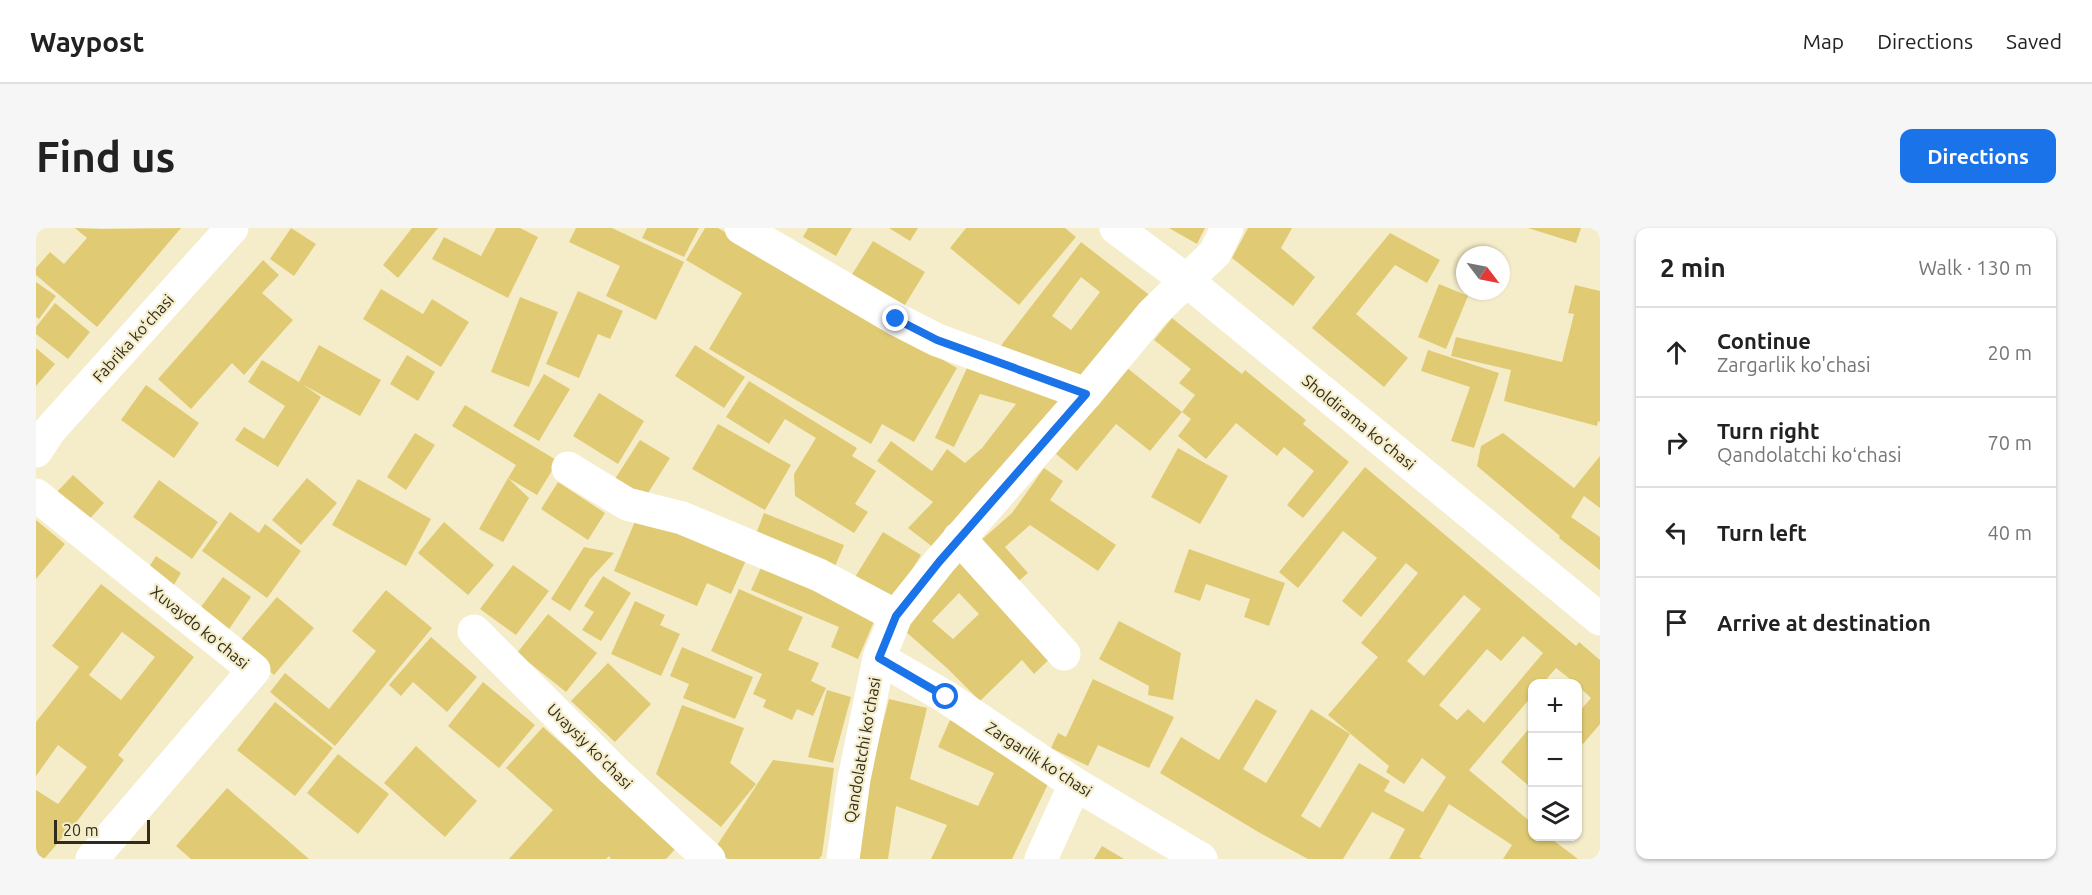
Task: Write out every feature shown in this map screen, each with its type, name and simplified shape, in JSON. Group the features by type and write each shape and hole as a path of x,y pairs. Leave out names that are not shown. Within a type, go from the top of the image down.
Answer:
{"street":[{"name":"Fabrika koʻchasi","path":"36,451 50,430 232,228"},
{"path":"741,228 896,319 937,340 1086,394"},
{"name":"Sholdirama ko‘chasi","path":"1116,228 1186,280 1600,619"},
{"name":"Qandolatchi koʻchasi","path":"843,859 854,779 879,658 896,616 959,538 1086,394 1152,314 1215,253 1227,228"},
{"path":"568,468 627,504 682,518 714,531 819,575 896,616"},
{"name":"Xuvaydo koʻchasi","path":"36,495 254,670 102,855"},
{"path":"959,538 1064,654"},
{"name":"Uvaysiy ko'chasi","path":"474,631 613,770 709,859"},
{"name":"Zargarlik ko'chasi","path":"879,658 946,697 1075,784 1201,859"},
{"path":"1041,859 1075,784"}],"building":[{"path":"75,228 181,228 97,327 36,275 36,268 50,252 64,264 87,238"},
{"path":"291,228 316,244 294,276 270,259"},
{"path":"412,228 438,228 398,278 383,265"},
{"path":"496,228 520,228 538,237 508,298 432,259 444,237 481,256"},
{"path":"576,228 612,228 684,262 656,320 606,296 620,266 569,242"},
{"path":"647,228 699,228 684,257 642,238"},
{"path":"705,228 718,228 957,368 914,442 882,424 871,444 709,349 742,293 686,260"},
{"path":"808,228 852,228 836,256 803,237"},
{"path":"889,228 918,228 910,241"},
{"path":"966,228 1065,228 1076,237 1019,305 950,248"},
{"path":"1169,228 1205,228 1197,244"},
{"path":"1248,228 1292,228 1281,248 1315,277 1293,306 1232,258"},
{"path":"1528,228 1581,228 1576,243"},
{"path":"1390,233 1440,260 1427,283 1395,265 1356,314 1408,358 1384,387 1312,328"},
{"path":"873,241 925,272 903,308 851,276"},
{"path":"1081,242 1152,297 1086,381 999,348","holes":["1081,277 1100,292 1071,330 1052,316"]},
{"path":"263,260 279,275 262,293 293,320 244,375 232,363 191,409 158,379"},
{"path":"36,282 56,296 39,319 36,317"},
{"path":"1439,284 1456,291 1456,300 1466,300 1446,349 1418,337"},
{"path":"1575,285 1600,291 1600,422 1598,421 1597,426 1504,401 1511,370 1451,356 1456,337 1562,362 1574,314 1568,313"},
{"path":"381,289 423,314 432,299 469,322 441,367 363,319"},
{"path":"578,291 623,311 610,339 598,334 579,378 546,364"},
{"path":"520,297 558,312 529,387 491,372"},
{"path":"55,303 90,332 68,359 36,334 36,327"},
{"path":"1172,318 1242,374 1245,370 1306,420 1303,424 1349,462 1303,518 1287,505 1314,471 1284,447 1277,456 1236,423 1206,459 1178,436 1191,419 1182,412 1195,395 1179,383 1191,369 1154,340"},
{"path":"319,345 381,380 360,416 302,384 321,397 278,467 235,440 244,427 264,439 285,406 248,382 262,360 299,382"},
{"path":"695,345 745,377 724,408 675,376"},
{"path":"36,348 55,364 36,386"},
{"path":"1428,350 1499,373 1474,448 1451,441 1470,387 1421,371"},
{"path":"407,355 435,372 418,401 390,384"},
{"path":"1126,367 1182,412 1150,451 1116,424 1077,471 1056,454"},
{"path":"967,368 1064,400 934,548 908,528 933,502 877,461 891,441 932,471 947,449 965,463 982,448 1016,404 980,394 954,447 935,438"},
{"path":"544,374 570,389 539,441 513,426"},
{"path":"749,381 857,448 852,456 876,471 855,504 868,512 854,533 795,496 794,474 816,438 785,419 769,444 726,417"},
{"path":"146,385 199,423 174,458 121,420"},
{"path":"599,393 644,421 618,464 573,436"},
{"path":"465,405 558,461 537,495 508,478 516,465 452,426"},
{"path":"718,424 791,465 765,510 692,469"},
{"path":"415,433 435,445 406,490 387,477"},
{"path":"1503,433 1574,488 1600,456 1600,508 1584,496 1571,517 1600,537 1600,570 1559,538 1560,536 1477,466 1481,446"},
{"path":"640,440 670,458 643,501 613,482"},
{"path":"1178,448 1228,476 1200,524 1151,497"},
{"path":"1365,467 1576,646 1579,642 1600,660 1600,724 1583,744 1582,708 1591,698 1582,690 1582,679 1570,679 1556,668 1546,679 1528,679 1528,701 1469,770 1528,820 1528,841 1554,841 1578,859 1503,859 1512,845 1449,804 1419,857 1423,859 1389,859 1405,829 1372,812 1343,859 1308,859 1160,773 1181,737 1219,760 1256,699 1277,711 1243,769 1266,783 1311,709 1350,734 1301,816 1320,828 1359,763 1390,781 1384,791 1423,812 1446,777 1422,758 1404,784 1386,772 1389,766 1328,715 1378,657 1361,643 1418,573 1406,563 1361,617 1342,601 1377,558 1343,531 1298,588 1279,572","holes":["1464,595 1481,609 1424,676 1407,661","1523,636 1543,653 1484,723 1468,709 1457,720 1439,705 1487,649 1501,661"]},
{"path":"1044,468 1063,481 1050,500 1116,545 1098,571 1030,525 1005,547 1028,573 1015,584 979,542 1012,513"},
{"path":"73,475 104,503 86,523 54,495"},
{"path":"307,478 337,503 301,545 272,520"},
{"path":"508,478 529,498 503,542 479,529"},
{"path":"358,479 431,519 406,566 332,525"},
{"path":"159,480 218,522 192,559 133,517"},
{"path":"558,482 605,513 588,540 541,509"},
{"path":"230,512 259,533 265,524 301,551 267,598 202,551"},
{"path":"639,512 747,558 731,594 707,583 697,606 614,571"},
{"path":"764,513 844,545 833,571 754,539"},
{"path":"36,520 65,544 36,579"},
{"path":"444,522 494,565 468,595 418,553"},
{"path":"883,532 921,555 890,606 852,582"},
{"path":"584,547 614,553 590,579 570,611 551,599"},
{"path":"1189,549 1285,583 1269,626 1244,617 1250,599 1206,584 1200,601 1174,592"},
{"path":"962,554 1057,652 1034,674 1022,660 980,701 905,631","holes":["959,593 979,614 953,639 932,621"]},
{"path":"156,556 181,573 172,588 146,572"},
{"path":"763,563 878,612 858,659 831,647 839,627 751,590"},
{"path":"513,565 549,591 516,635 480,609"},
{"path":"603,576 631,593 601,641 582,630 594,612 584,606"},
{"path":"223,577 251,597 225,635 195,615"},
{"path":"101,584 194,657 118,755 124,760 78,820 44,859 36,859 36,790 58,804 87,767 58,745 36,776 36,722 79,667 52,646","holes":["122,632 155,657 121,700 89,675"]},
{"path":"739,589 803,617 788,650 819,663 811,681 826,688 813,716 797,709 792,720 763,707 766,700 753,694 762,674 711,651"},
{"path":"386,590 432,628 335,746 270,692 285,673 329,709 376,651 352,631"},
{"path":"277,597 314,628 274,675 237,644"},
{"path":"635,601 665,615 660,625 680,634 661,676 611,654"},
{"path":"548,614 597,653 566,692 517,653"},
{"path":"1119,621 1181,653 1173,700 1148,695 1149,686 1099,659"},
{"path":"431,637 477,677 447,712 413,682 401,696 389,685"},
{"path":"682,647 753,677 735,719 683,698 689,684 670,676"},
{"path":"608,663 651,704 615,742 571,701"},
{"path":"1093,679 1174,717 1149,768 1098,745 1088,766 1051,748 1058,733 1066,737"},
{"path":"483,682 535,725 499,768 448,726"},
{"path":"827,690 851,697 833,763 808,757"},
{"path":"889,699 927,708 910,779 978,806 994,773 938,747 950,720 1007,748 1050,780 1012,859 931,859 947,825 896,806 888,859 857,859 871,769"},
{"path":"275,702 333,748 295,796 237,750"},
{"path":"682,705 744,728 730,763 756,784 721,827 656,774"},
{"path":"543,727 677,847 666,859 611,859 609,856 606,859 509,859 553,810 506,768"},
{"path":"1528,730 1528,785 1501,762"},
{"path":"416,746 477,801 445,837 384,783"},
{"path":"338,754 389,794 358,834 307,793"},
{"path":"773,760 834,768 822,855 819,859 728,859 714,850"},
{"path":"227,788 309,859 191,859 176,846"},
{"path":"1102,846 1124,859 1094,859"}],"route":[{"path":"896,319 937,340 1086,394 939,562 896,616 879,658 946,697"}]}
